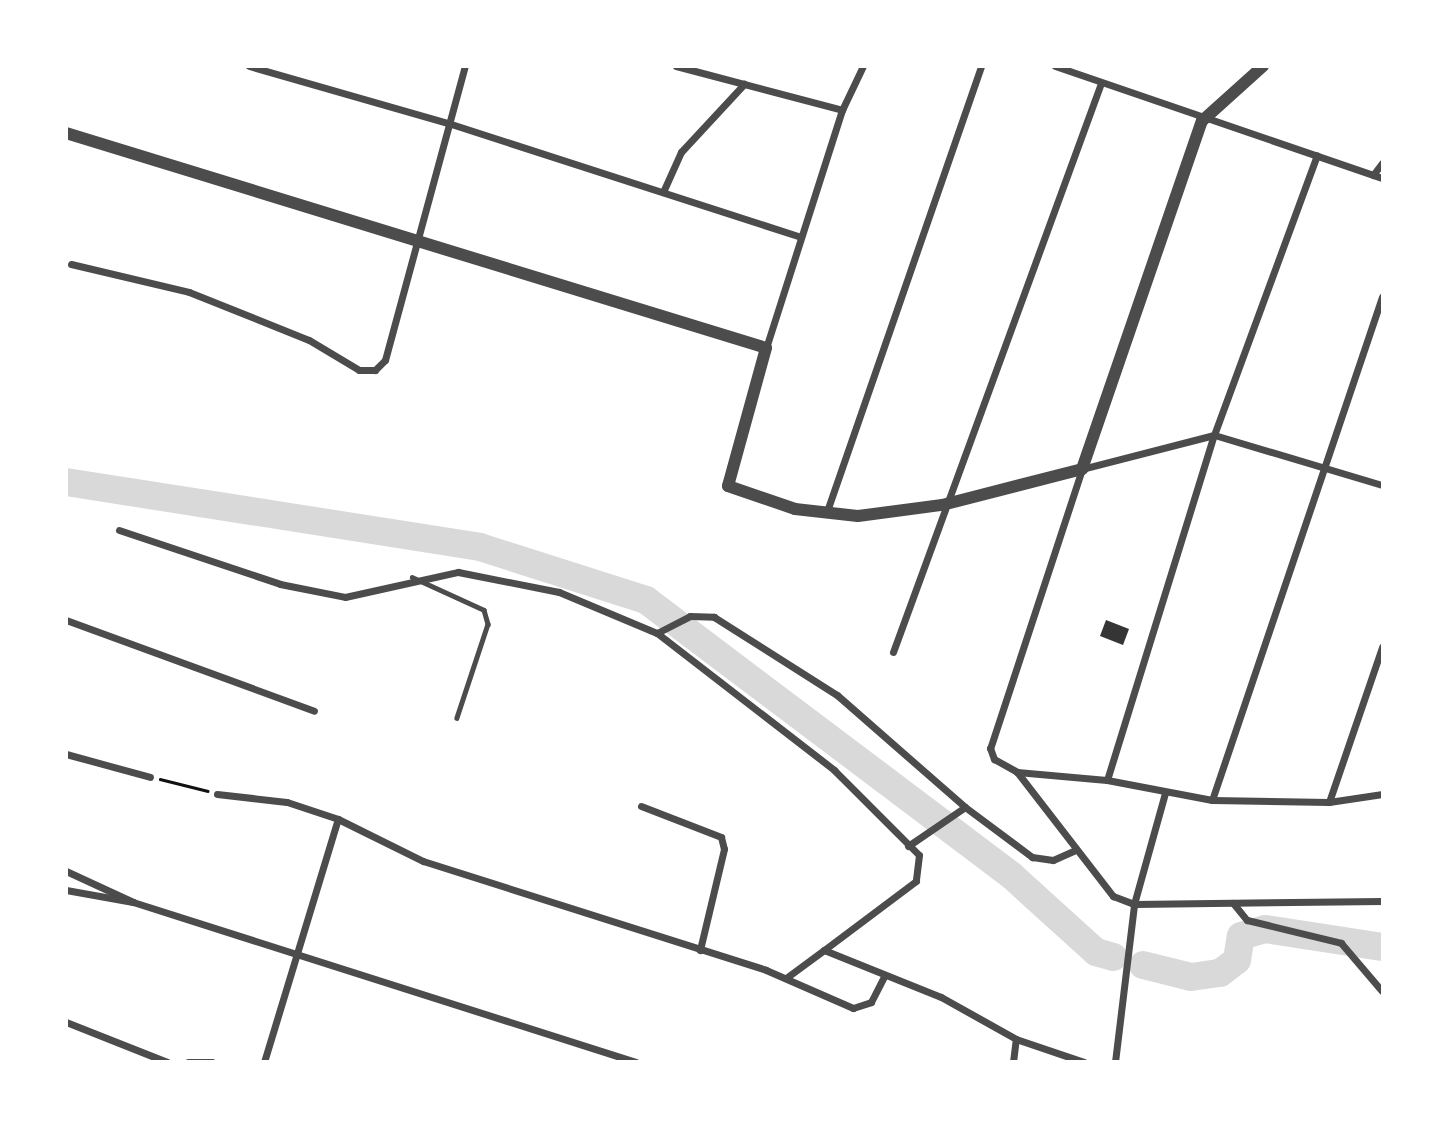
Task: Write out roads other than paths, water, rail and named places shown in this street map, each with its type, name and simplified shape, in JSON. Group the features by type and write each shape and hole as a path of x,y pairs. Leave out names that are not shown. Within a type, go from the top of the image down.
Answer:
{"street":[{"path":"249,66 448,123 801,237"},
{"path":"71,264 189,292 309,340 359,370 375,370 384,360 465,66"},
{"path":"676,66 842,110"},
{"path":"863,66 842,110 766,348 728,472 732,490 825,514 942,505 1214,435 1382,485"},
{"path":"825,514 981,66"},
{"path":"1055,66 1072,69 1101,83 1202,121 1317,155 1382,178"},
{"path":"1263,66 1202,121 1082,469 990,748 994,759 1017,772 1113,896 1134,904 1382,901"},
{"path":"893,652 942,505 1101,83"},
{"path":"663,192 681,152 744,84"},
{"path":"66,133 766,348"},
{"path":"1107,780 1214,435 1317,155"},
{"path":"1373,175 1382,163"},
{"path":"1212,800 1382,296"},
{"path":"119,530 280,584 345,597 374,594 412,577 458,572 559,592 657,633 834,770 919,855 916,881 786,978"},
{"path":"657,633 690,617 714,617 837,695 965,807 1032,857 1053,860 1075,850"},
{"path":"66,621 314,711"},
{"path":"1329,802 1382,647"},
{"path":"66,754 150,777"},
{"path":"1017,772 1107,780 1212,800 1329,802 1382,794"},
{"path":"1115,1062 1134,904 1165,793"},
{"path":"217,794 287,802 338,819 423,861 786,978 852,1008 871,1002 884,977"},
{"path":"641,806 721,837 724,849 700,950"},
{"path":"908,846 965,807"},
{"path":"264,1062 338,819"},
{"path":"66,871 133,902"},
{"path":"66,890 133,902 636,1062"},
{"path":"1233,903 1247,920 1341,943 1382,991"},
{"path":"824,950 884,977 941,997 1016,1039 1084,1062"},
{"path":"66,1022 167,1062"},
{"path":"1013,1062 1016,1039"},
{"path":"188,1062 212,1062"}],"lane":[{"path":"412,577 484,610 488,624 457,718"}],"waterway":[{"path":"66,482 480,547 646,600 1011,875 1096,952 1113,957"},
{"path":"1143,965 1191,977 1220,973 1237,960 1241,936 1265,929 1382,947"}]}
